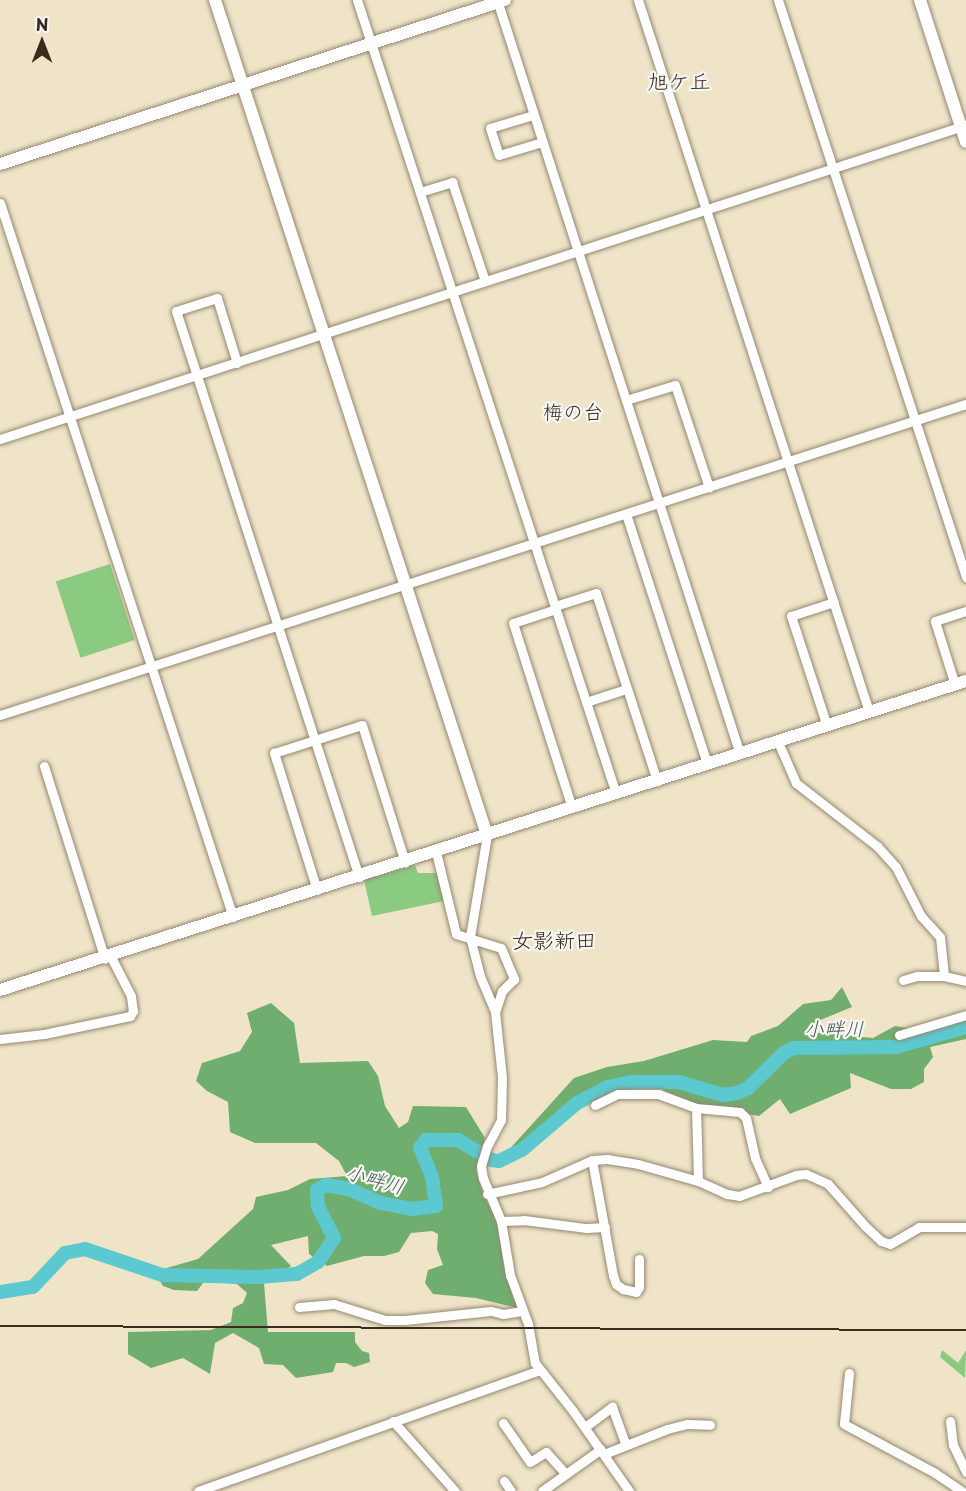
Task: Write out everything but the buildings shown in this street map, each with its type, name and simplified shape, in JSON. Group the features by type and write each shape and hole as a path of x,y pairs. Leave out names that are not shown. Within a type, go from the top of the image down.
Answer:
{"street":[{"path":"215,0 488,835 470,937 480,976 495,1012 502,1077 501,1120 482,1164 488,1194 501,1221 510,1275 524,1311 531,1353 539,1370 602,1451 625,1490"},
{"path":"357,0 616,794"},
{"path":"638,0 869,712"},
{"path":"778,0 966,577"},
{"path":"920,0 964,126 966,142"},
{"path":"0,164 500,1 533,115 740,754"},
{"path":"533,115 490,128 499,155 542,142"},
{"path":"0,439 197,377 964,126"},
{"path":"420,192 452,182 485,281"},
{"path":"0,203 233,917"},
{"path":"237,363 217,298 176,311 359,877"},
{"path":"627,400 675,385 709,487"},
{"path":"0,715 966,404"},
{"path":"626,514 706,764"},
{"path":"572,808 513,623 596,593 657,781"},
{"path":"827,726 791,616 834,602"},
{"path":"0,990 108,958 960,683 935,621 966,611"},
{"path":"586,702 626,689"},
{"path":"317,890 274,753 362,724 405,862"},
{"path":"778,742 795,783 877,846 896,867 921,916 940,937 944,976"},
{"path":"0,1039 36,1036 130,1016 133,1011 131,996 108,958 44,766"},
{"path":"436,852 456,934 501,948 514,979 502,991 495,1012"},
{"path":"903,980 917,976 944,976 966,981"},
{"path":"899,1035 966,1015"},
{"path":"595,1105 618,1094 658,1094 696,1108 740,1112 746,1118 755,1158 768,1187"},
{"path":"696,1108 698,1181"},
{"path":"488,1194 542,1182 592,1160 607,1159 638,1164 698,1181 727,1194 739,1196 795,1175 814,1177 828,1184 881,1241 890,1244 919,1227 966,1227"},
{"path":"592,1160 613,1275 616,1284 623,1289 636,1292 639,1287 639,1259"},
{"path":"501,1221 524,1220 586,1228 606,1227"},
{"path":"299,1307 334,1304 385,1320 475,1312 524,1311"},
{"path":"198,1491 539,1370"},
{"path":"849,1373 844,1424 905,1456 962,1491"},
{"path":"581,1426 612,1407 625,1443"},
{"path":"393,1420 455,1491"},
{"path":"951,1421 953,1445 966,1472"},
{"path":"503,1424 530,1462 546,1452 564,1473"},
{"path":"542,1491 564,1473 602,1451 687,1424 710,1425"},
{"path":"504,1481 512,1491"}],"green space":[{"path":"110,564 135,640 81,658 56,582"},
{"path":"415,865 418,873 438,873 444,901 372,916 364,880"},
{"path":"842,987 852,1007 818,1021 809,1032 873,1038 895,1026 930,1032 966,1022 966,1039 930,1047 933,1057 924,1069 924,1082 911,1089 891,1089 850,1073 851,1088 790,1114 780,1099 759,1116 697,1105 659,1088 614,1090 554,1119 529,1140 506,1153 574,1078 607,1067 644,1061 713,1040 747,1042 751,1036 778,1026 803,1004 831,1000"},
{"path":"271,1003 294,1023 300,1063 368,1061 378,1076 385,1106 399,1128 408,1122 413,1106 466,1107 485,1138 476,1171 484,1196 499,1223 517,1308 476,1298 433,1294 425,1283 428,1270 443,1265 437,1249 438,1234 432,1231 411,1233 399,1252 384,1256 364,1256 327,1266 309,1254 308,1236 271,1245 291,1266 264,1283 268,1332 355,1332 355,1342 362,1351 369,1353 370,1362 354,1367 346,1363 336,1363 333,1372 296,1378 283,1365 264,1364 259,1348 233,1333 215,1343 210,1374 183,1358 151,1368 128,1354 128,1332 211,1330 231,1322 233,1308 243,1303 247,1293 237,1284 213,1282 203,1283 197,1291 174,1290 163,1286 159,1279 163,1269 198,1259 253,1209 256,1197 288,1190 310,1179 347,1176 339,1161 316,1143 255,1143 230,1132 228,1102 207,1091 196,1081 202,1063 240,1051 252,1032 247,1013"},
{"path":"942,1350 958,1363 966,1350 965,1378 940,1357"}],"waterway":[{"name":"小畔川","path":"0,1292 33,1287 65,1253 85,1249 162,1275 260,1277 297,1274 318,1262 334,1238 318,1206 317,1190 326,1185 349,1189 381,1203 411,1209 436,1206 432,1177 420,1148 426,1140 458,1140 491,1160 499,1161 522,1150 577,1103 608,1087 632,1082 679,1082 723,1095 737,1093 748,1088 784,1053 794,1048 896,1047 966,1027"}],"railway":[{"path":"0,1326 966,1330"}],"district":[{"name":"旭ケ丘","path":"679,80"},
{"name":"梅の台","path":"573,411"},
{"name":"女影新田","path":"554,939"}]}
